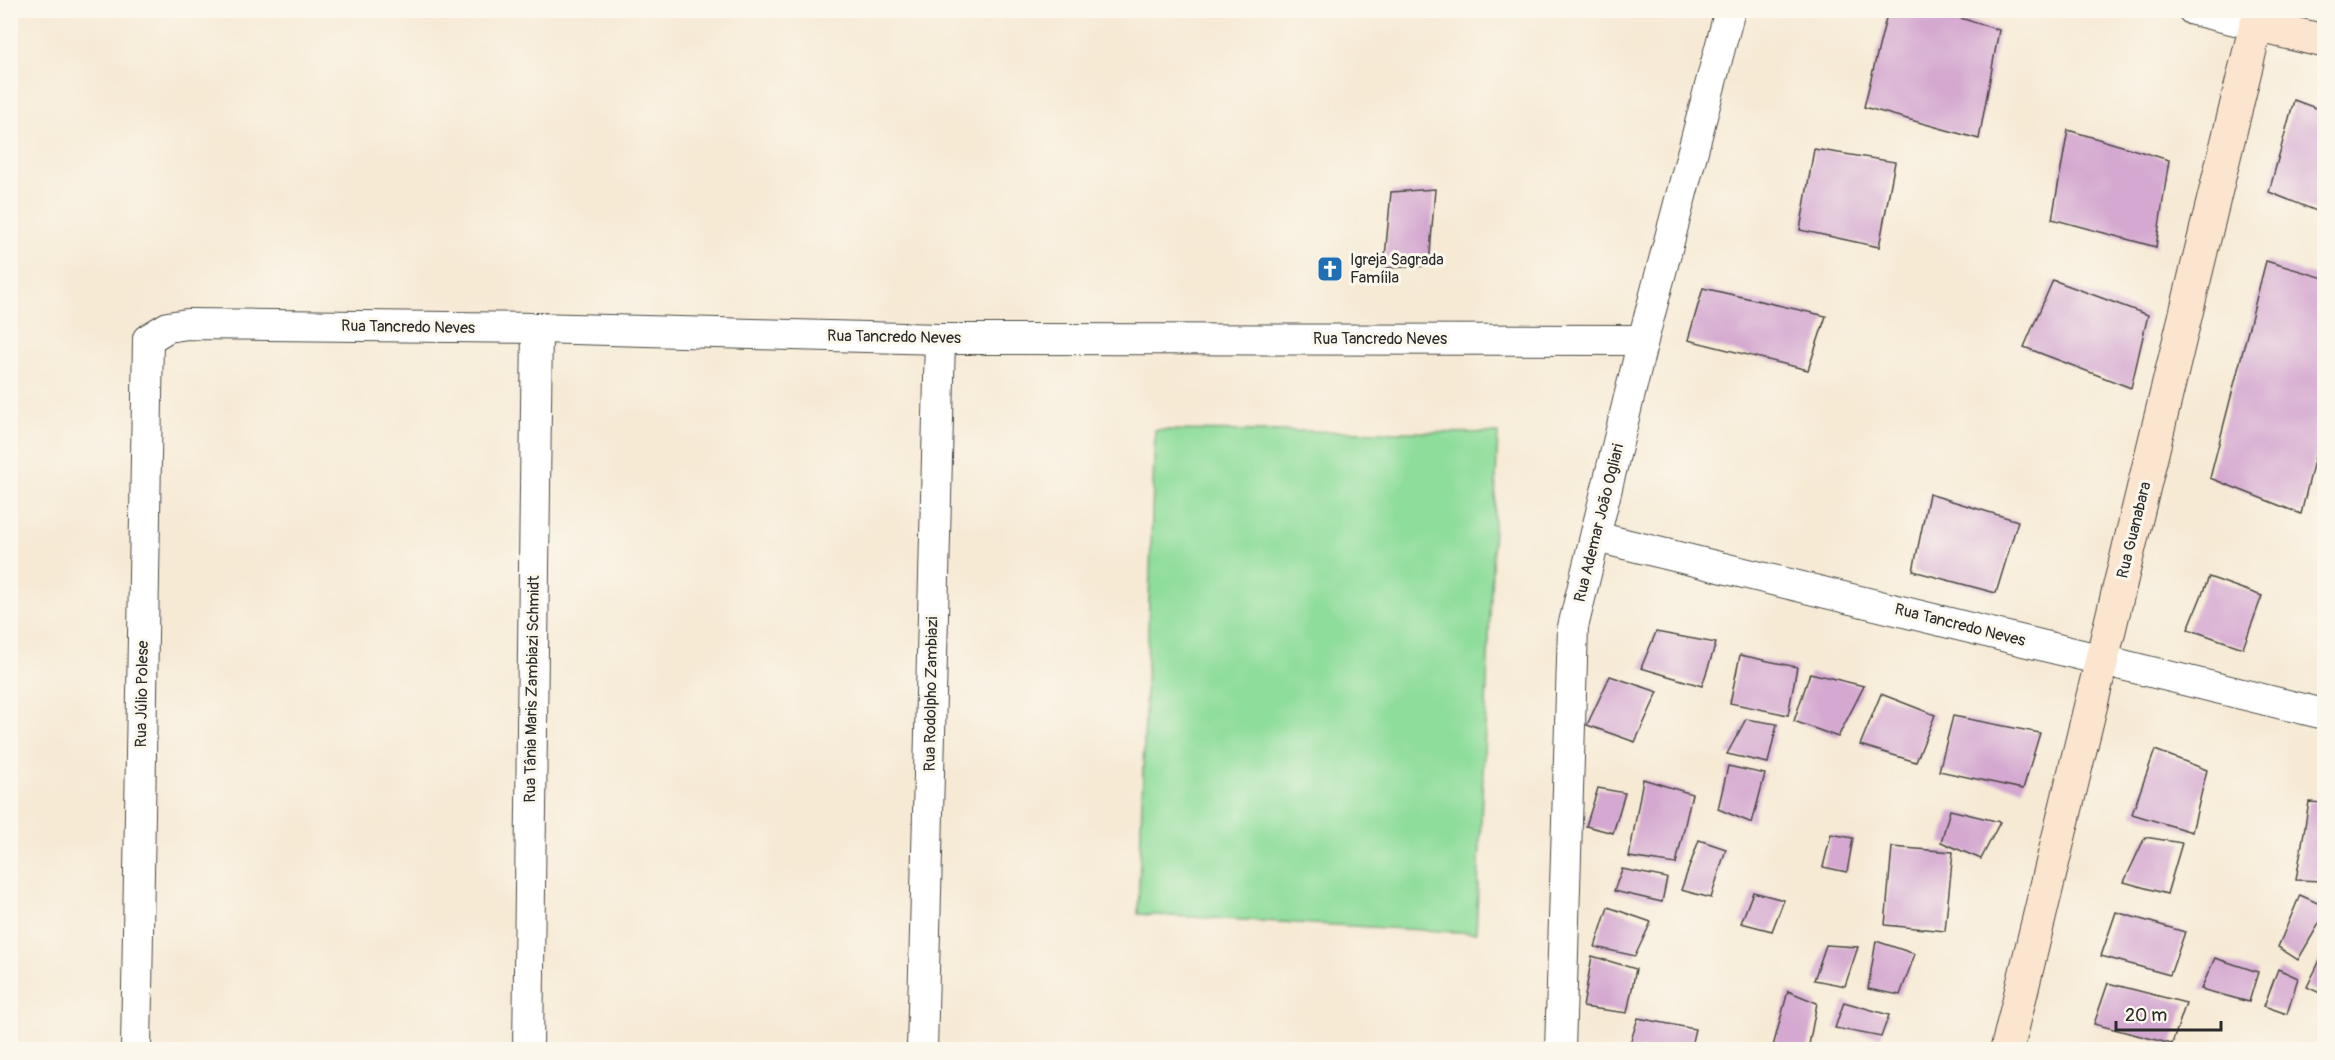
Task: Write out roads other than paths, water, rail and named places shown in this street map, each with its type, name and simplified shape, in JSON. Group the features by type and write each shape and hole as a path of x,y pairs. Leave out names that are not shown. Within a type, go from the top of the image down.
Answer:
{"street":[{"name":"Rua Ademar João Ogliari","path":"1560,1050 1573,627 1643,340 1730,10"},
{"path":"2193,10 2257,18 2325,41"},
{"name":"Rua Guanabara","path":"2007,1050 2257,18"},
{"name":"Rua Tancredo Neves","path":"148,339 168,327 187,324 537,328 940,339 1643,340"},
{"name":"Rua Tânia Maris Zambiazi Schmidt","path":"528,1050 537,328"},
{"name":"Rua Júlio Polese","path":"136,1050 148,339"},
{"name":"Rua Rodolpho Zambiazi","path":"922,1050 940,339"},
{"name":"Rua Tancredo Neves","path":"1596,537 2325,714"}],"place":[{"name":"Igreja Sagrada Famíila","path":"1330,269"}]}
